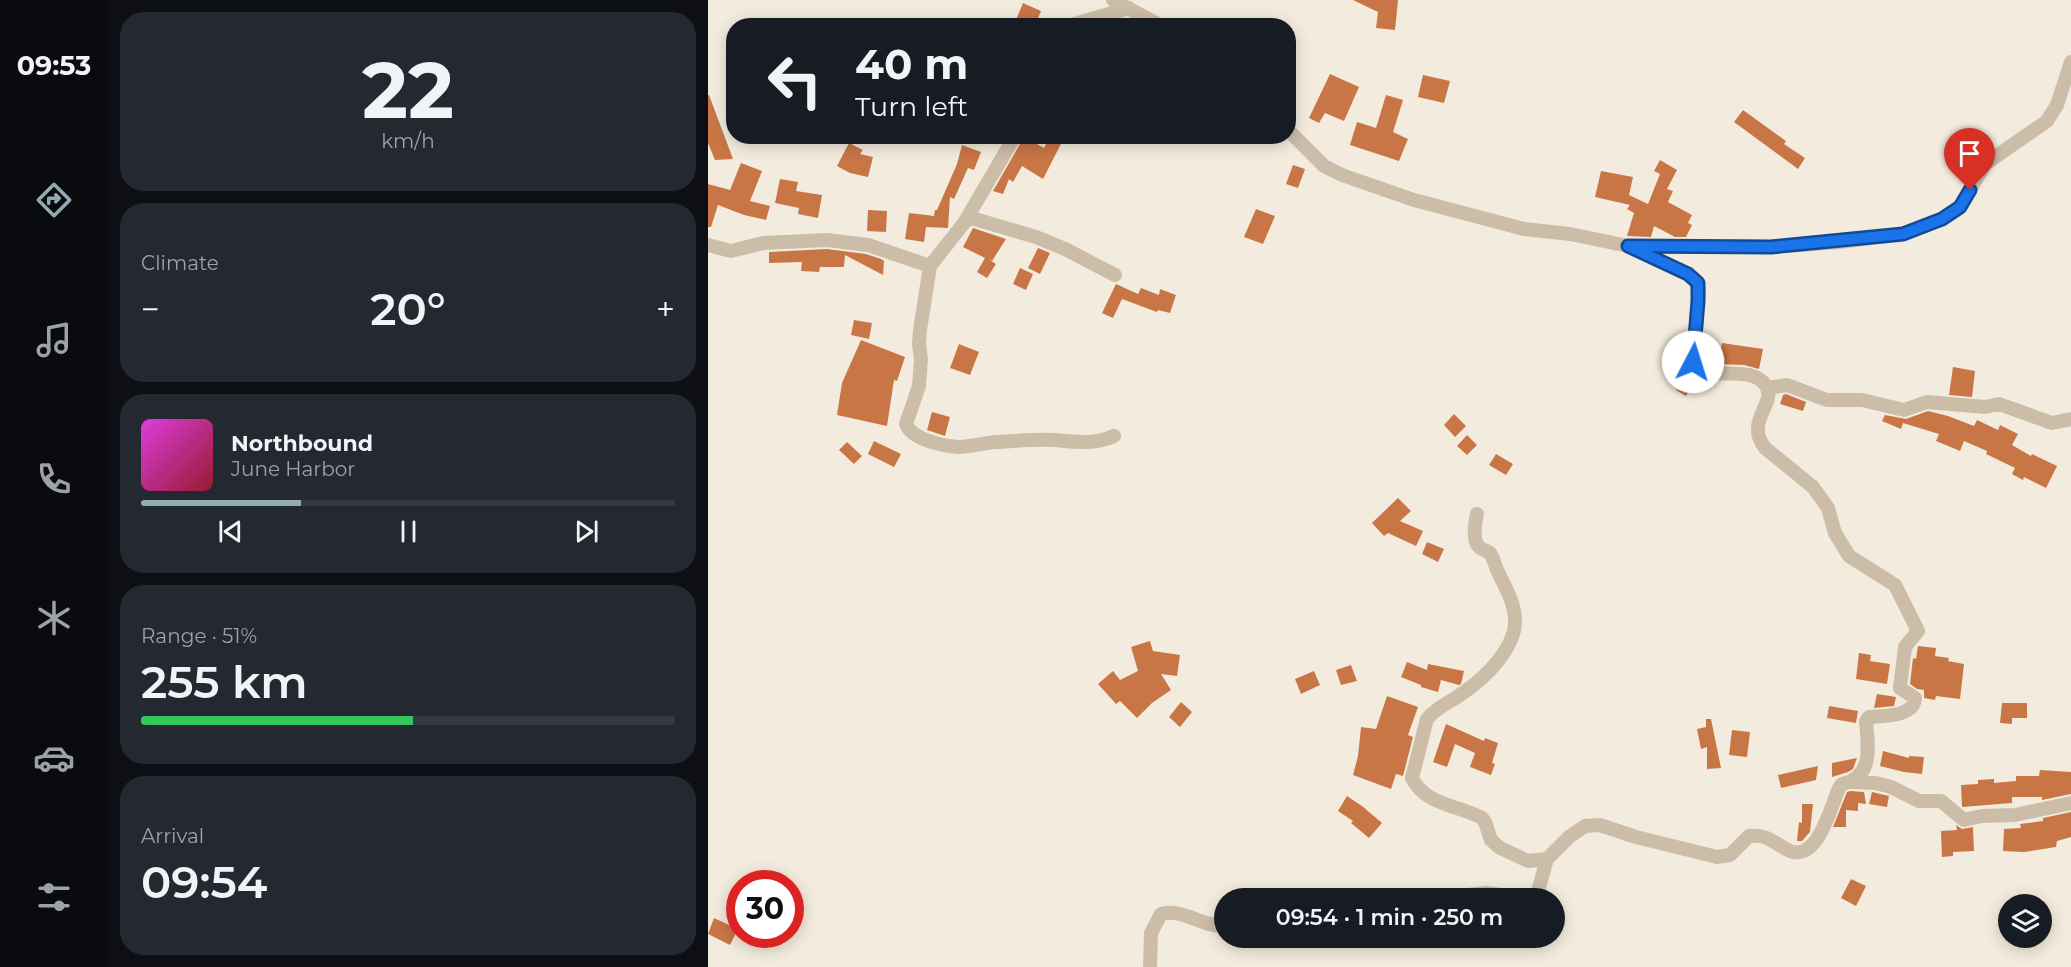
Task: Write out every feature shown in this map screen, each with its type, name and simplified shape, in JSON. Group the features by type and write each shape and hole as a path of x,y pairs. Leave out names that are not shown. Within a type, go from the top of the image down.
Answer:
{"street":[{"path":"1113,0 1147,18"},
{"path":"1095,18 1129,8"},
{"path":"1296,138 1324,166 1342,175 1414,200 1524,229 1570,234 1628,246 1771,247 1839,242 1903,234 1942,219 1960,207 1985,164 2047,121 2057,105 2071,62"},
{"path":"1010,144 968,217 930,266 920,330 919,386 906,424 911,433 933,442 958,447 994,442 1054,440 1081,444 1103,441 1114,436"},
{"path":"968,217 1036,237 1115,275"},
{"path":"708,245 731,250 763,243 827,240 868,245 930,266"},
{"path":"1628,246 1688,274 1698,283 1693,362 1695,369 1705,373 1726,372 1750,376 1762,382 1767,388 1765,405 1757,431 1760,442 1813,487 1827,508 1835,533 1849,556 1895,585 1918,631 1905,647 1900,682 1900,688 1915,698 1915,703 1905,712 1869,717 1866,722 1866,764 1862,774 1852,782"},
{"path":"1767,388 1787,385 1827,400 1862,400 1904,410 1927,402 1984,407 1999,404 2052,423 2071,419"},
{"path":"1477,514 1474,527 1475,541 1480,549 1490,554 1509,593 1515,612 1514,630 1508,646 1485,673 1459,696 1432,712 1427,719 1412,778 1416,787 1431,799 1482,818 1491,840 1500,848 1528,861 1547,860"},
{"path":"1539,888 1547,860 1569,837 1585,826 1600,825 1636,837 1717,857 1730,855 1749,836 1762,835 1794,853 1804,852 1812,846 1822,829 1839,788 1842,784 1852,782 1876,783 1891,787 1919,801 1941,801 1964,820 1982,816 2015,815 2071,803"},
{"path":"1150,967 1151,933 1161,914 1170,912 1192,916 1214,927"}],"building":[{"path":"1353,0 1398,0 1395,30 1376,28 1378,12"},
{"path":"1023,3 1041,11 1038,18 1017,18"},
{"path":"1330,74 1359,87 1344,121 1325,113 1319,123 1309,118"},
{"path":"1423,75 1450,81 1444,103 1418,97"},
{"path":"709,95 733,159 715,160 708,143"},
{"path":"1386,95 1403,100 1393,132 1408,139 1399,161 1350,145 1357,122 1376,128"},
{"path":"1743,110 1786,141 1784,144 1805,158 1798,169 1734,122"},
{"path":"848,144 863,150 860,154 873,157 868,177 850,173 837,166"},
{"path":"1020,144 1037,144 1044,148 1046,144 1061,144 1043,179 1022,166 1013,182 1009,179 1003,194 993,191"},
{"path":"962,145 981,152 974,170 968,168 954,199 950,197 948,228 926,227 924,242 905,239 909,213 934,216 957,164"},
{"path":"1660,160 1677,170 1667,189 1673,191 1668,202 1692,215 1688,223 1692,225 1686,237 1675,237 1654,226 1651,237 1627,236 1634,213 1627,209 1630,205 1595,197 1601,171 1633,177 1629,195 1648,204 1660,174 1654,171"},
{"path":"741,163 762,171 750,201 770,206 766,220 718,205 711,227 708,227 708,184 730,190"},
{"path":"1293,165 1305,169 1298,188 1286,184"},
{"path":"780,179 798,182 796,191 822,195 818,218 798,214 799,208 775,203"},
{"path":"1256,209 1275,216 1263,244 1244,237"},
{"path":"868,210 887,211 886,232 867,231"},
{"path":"973,228 1006,239 992,261 988,259 996,264 987,278 977,272 985,258 963,247"},
{"path":"1038,248 1050,253 1040,274 1028,268"},
{"path":"827,249 866,254 881,259 884,261 883,275 845,255 844,267 820,267 819,272 801,271 802,262 769,263 769,252"},
{"path":"1020,268 1033,274 1026,290 1013,284"},
{"path":"1116,284 1138,294 1141,288 1159,295 1160,289 1176,295 1170,313 1158,310 1157,312 1122,299 1113,318 1102,313"},
{"path":"854,320 872,323 869,339 851,335"},
{"path":"861,340 905,357 897,381 894,380 887,426 837,415 842,383"},
{"path":"1722,343 1763,349 1759,369 1744,365 1718,364"},
{"path":"959,344 979,352 970,375 950,368"},
{"path":"1953,367 1975,371 1972,397 1949,395"},
{"path":"1685,373 1695,379 1686,396 1676,390"},
{"path":"1786,394 1806,402 1803,411 1780,404 1783,395"},
{"path":"1928,411 1974,426 1977,420 1998,430 2000,425 2018,434 2012,445 2031,456 2032,454 2057,466 2046,488 2012,474 2015,468 1986,454 1987,451 1964,441 1960,451 1936,441 1939,434 1903,423 1901,429 1882,421 1885,415 1906,419"},
{"path":"932,412 950,417 945,436 927,430"},
{"path":"1454,414 1466,426 1455,437 1444,425"},
{"path":"1467,435 1477,445 1467,455 1457,446"},
{"path":"874,441 901,454 894,467 868,454"},
{"path":"847,442 862,456 854,464 839,450"},
{"path":"1496,454 1513,464 1506,475 1489,465"},
{"path":"1398,498 1411,511 1400,521 1423,531 1416,546 1388,533 1384,536 1372,523"},
{"path":"1427,542 1444,549 1438,562 1422,554"},
{"path":"1150,641 1153,651 1180,655 1177,676 1161,674 1171,690 1152,703 1137,718 1120,701 1116,704 1098,684 1113,671 1120,680 1138,671 1131,647"},
{"path":"1918,646 1936,648 1935,656 1964,664 1960,699 1936,696 1935,700 1924,698 1924,690 1917,689 1910,684 1913,658 1916,659"},
{"path":"1859,653 1871,655 1870,661 1890,664 1887,684 1856,679"},
{"path":"1407,662 1427,670 1428,664 1464,671 1461,684 1441,680 1438,692 1421,687 1401,677"},
{"path":"1351,665 1357,681 1341,685 1336,670"},
{"path":"1314,671 1320,685 1301,694 1295,679"},
{"path":"1877,694 1896,697 1894,706 1874,708"},
{"path":"1387,696 1418,707 1408,735 1413,737 1403,776 1396,774 1391,789 1353,775 1358,756 1361,727 1376,729"},
{"path":"1181,702 1192,712 1180,727 1169,717"},
{"path":"2002,703 2027,703 2027,718 2012,718 2012,724 2000,723"},
{"path":"1829,706 1858,711 1856,723 1827,718"},
{"path":"1706,719 1711,719 1721,768 1707,769 1707,747 1701,749 1697,729 1706,727"},
{"path":"1446,724 1484,741 1485,738 1498,743 1491,775 1470,767 1475,753 1455,744 1447,767 1433,762"},
{"path":"1732,730 1750,732 1747,757 1729,755"},
{"path":"1883,751 1909,758 1909,756 1924,757 1922,774 1880,766"},
{"path":"1857,758 1853,769 1832,777 1832,763"},
{"path":"1818,766 1816,780 1781,788 1778,775"},
{"path":"2040,770 2071,772 2071,794 2042,800 2042,797 2012,797 2012,803 1962,807 1961,785 1978,784 1978,780 1994,779 1994,783 2016,781 2016,776 2039,776"},
{"path":"1847,792 1864,792 1866,804 1858,803 1858,811 1846,810 1846,827 1833,827"},
{"path":"1872,792 1889,796 1887,807 1869,804"},
{"path":"1347,796 1382,823 1369,838 1351,823 1353,821 1338,811"},
{"path":"1802,804 1813,804 1810,832 1802,841 1797,841 1799,822 1802,823"},
{"path":"2071,812 2071,837 2057,841 2056,847 2024,852 2003,851 2004,829 2021,828 2020,824 2043,821 2043,818"},
{"path":"1956,825 1962,829 1973,827 1974,851 1953,852 1953,856 1942,857 1941,831 1957,830"},
{"path":"1851,879 1866,886 1856,906 1841,898"},
{"path":"714,918 726,924 726,943 708,934"}],"route":[{"path":"1693,362 1698,283 1688,274 1628,246 1771,247 1903,234 1942,219 1960,207 1970,190"}]}
